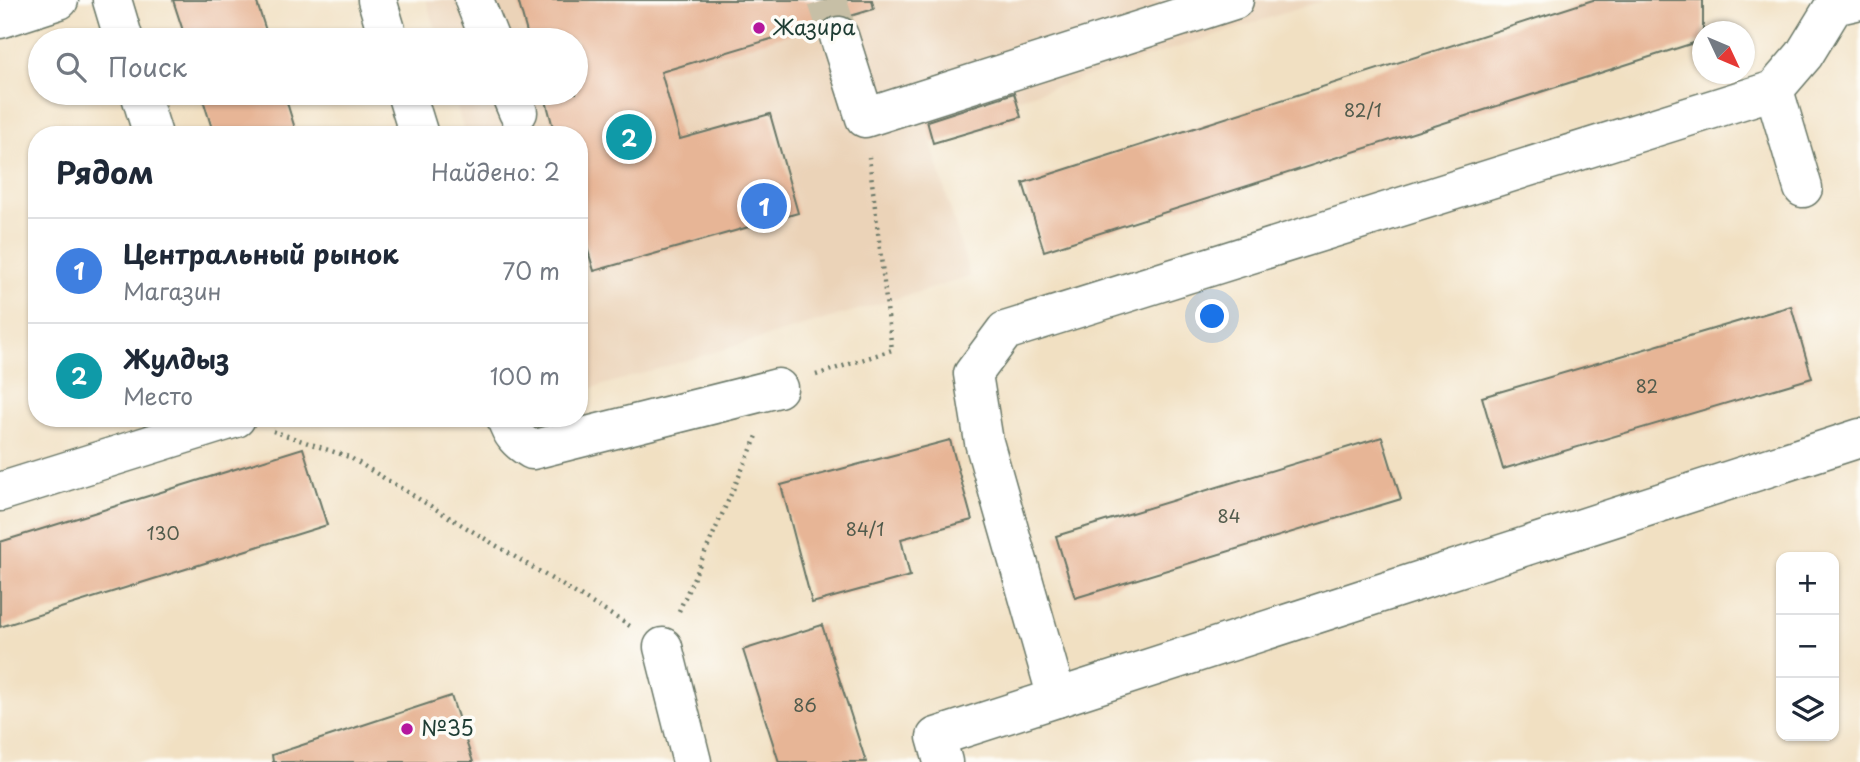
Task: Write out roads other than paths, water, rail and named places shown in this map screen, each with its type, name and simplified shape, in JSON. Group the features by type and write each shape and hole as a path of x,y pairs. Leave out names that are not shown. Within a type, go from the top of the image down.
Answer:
{"street":[{"path":"0,19 59,0"},
{"path":"112,0 120,28"},
{"path":"377,0 385,28"},
{"path":"474,0 485,28"},
{"path":"839,36 865,118 1234,0"},
{"path":"1057,698 984,442 973,374 1005,331 1774,90 1804,55 1834,6 1860,0"},
{"path":"1774,90 1802,188"},
{"path":"144,105 150,126"},
{"path":"410,105 416,126"},
{"path":"509,427 520,443 533,450 778,388"},
{"path":"0,492 236,427"},
{"path":"943,762 936,737 1860,438"},
{"path":"663,646 692,762"}],"tunnel":[{"path":"827,0 839,36"}],"place":[{"name":"Жазира","path":"759,28"},
{"name":"Жулдыз","path":"629,137"},
{"name":"Центральный рынок","path":"764,206"},
{"name":"№35","path":"407,729"}]}
